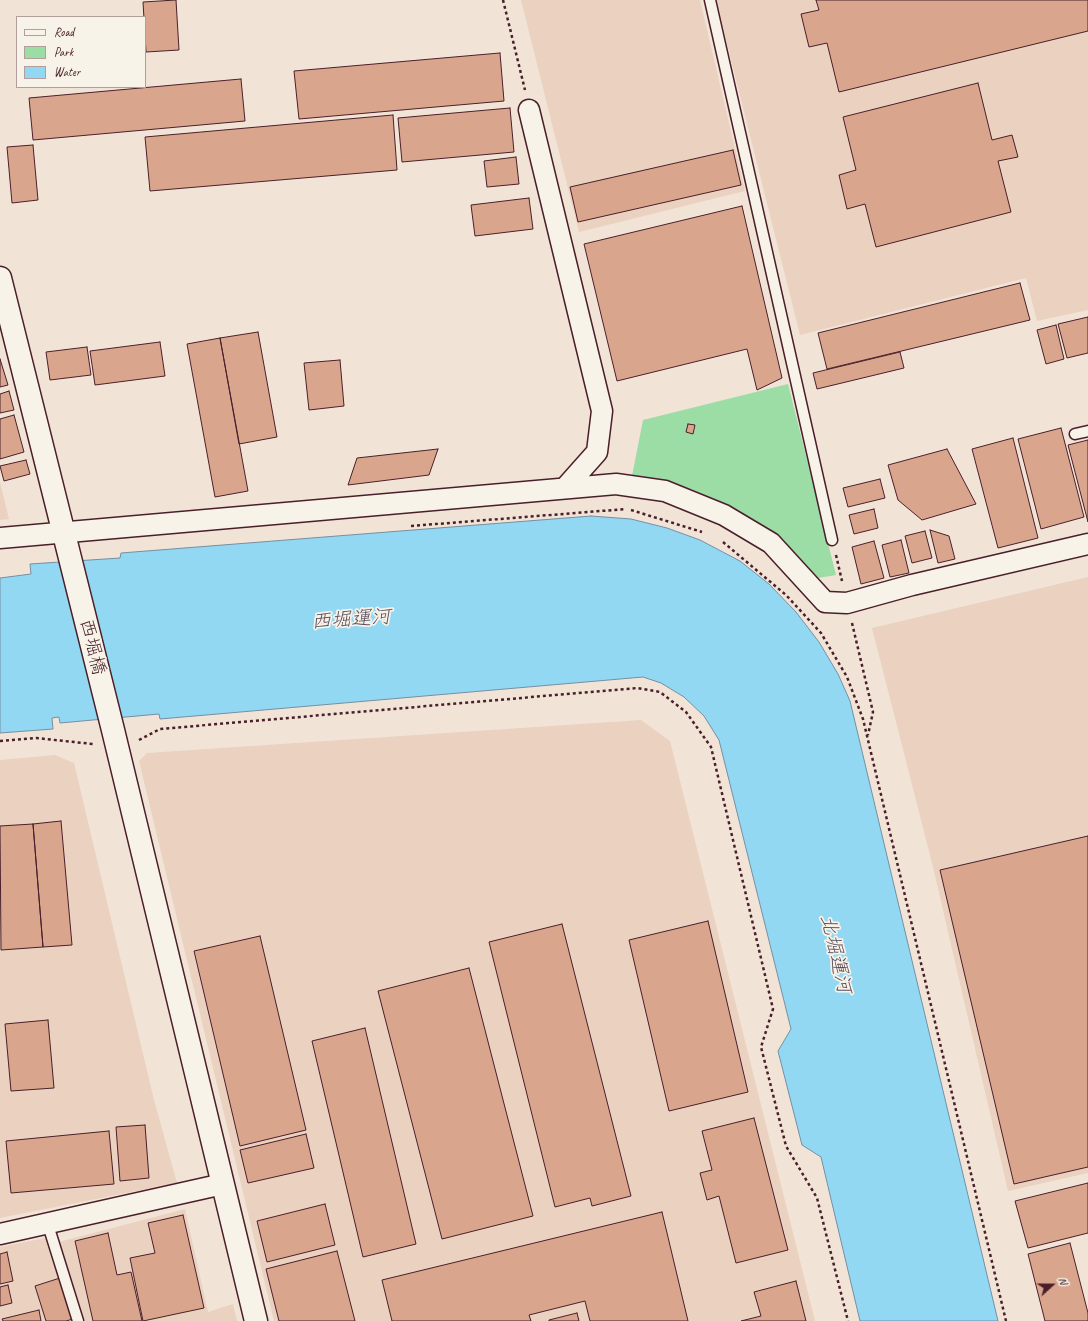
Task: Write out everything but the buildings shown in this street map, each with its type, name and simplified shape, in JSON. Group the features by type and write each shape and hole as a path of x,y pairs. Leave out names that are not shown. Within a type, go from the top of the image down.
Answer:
{"street":[{"path":"529,110 602,411 597,452 565,488"},
{"name":"西堀橋","path":"0,278 256,1321"},
{"path":"0,538 64,534 616,484 665,490 724,515 771,543 825,602 849,612 912,585 1088,544"},
{"path":"0,1234 48,1225 223,1184"}],"lane":[{"path":"710,0 832,540"},
{"path":"1075,434 1088,431"},
{"path":"48,1225 78,1321"}],"path":[{"path":"503,0 529,110"},
{"path":"403,527 626,509 708,534"},
{"path":"832,540 873,712 868,736"},
{"path":"722,541 786,596 821,633 847,677 864,719 1006,1321"},
{"path":"0,741 36,738 114,738 138,741 160,729 637,688 660,692 686,712 711,747 773,1009 761,1047 786,1146 817,1198 848,1321"}],"shaded area":[{"path":"521,0 700,0 745,191 579,232"},
{"path":"716,0 1088,0 1088,310 1037,321 1026,278 800,335"},
{"path":"0,482 9,519 0,520"},
{"path":"1088,577 1088,1173 1008,1191 933,867 872,628"},
{"path":"641,720 670,741 815,1321 274,1321 139,761 147,753"},
{"path":"55,755 74,763 154,1100 177,1183 0,1218 0,760"},
{"path":"185,1209 208,1312 233,1304 237,1321 85,1321 59,1242"},
{"path":"45,1238 72,1321 0,1321 0,1247"}],"green space":[{"path":"788,384 836,575 818,578 783,544 734,509 691,489 632,476 643,420"}],"water":[{"path":"591,516 631,519 667,528 700,540 740,561 769,584 796,612 819,642 838,674 850,701 998,1321 860,1321 821,1157 802,1145 778,1051 791,1029 719,740 704,716 684,697 661,683 643,677 160,719 159,714 60,723 59,717 52,718 53,729 0,733 0,578 31,574 30,564 120,558 121,553"}],"water label":[{"name":"西堀運河","path":"351,620"},
{"name":"北堀運河","path":"835,954"}]}
